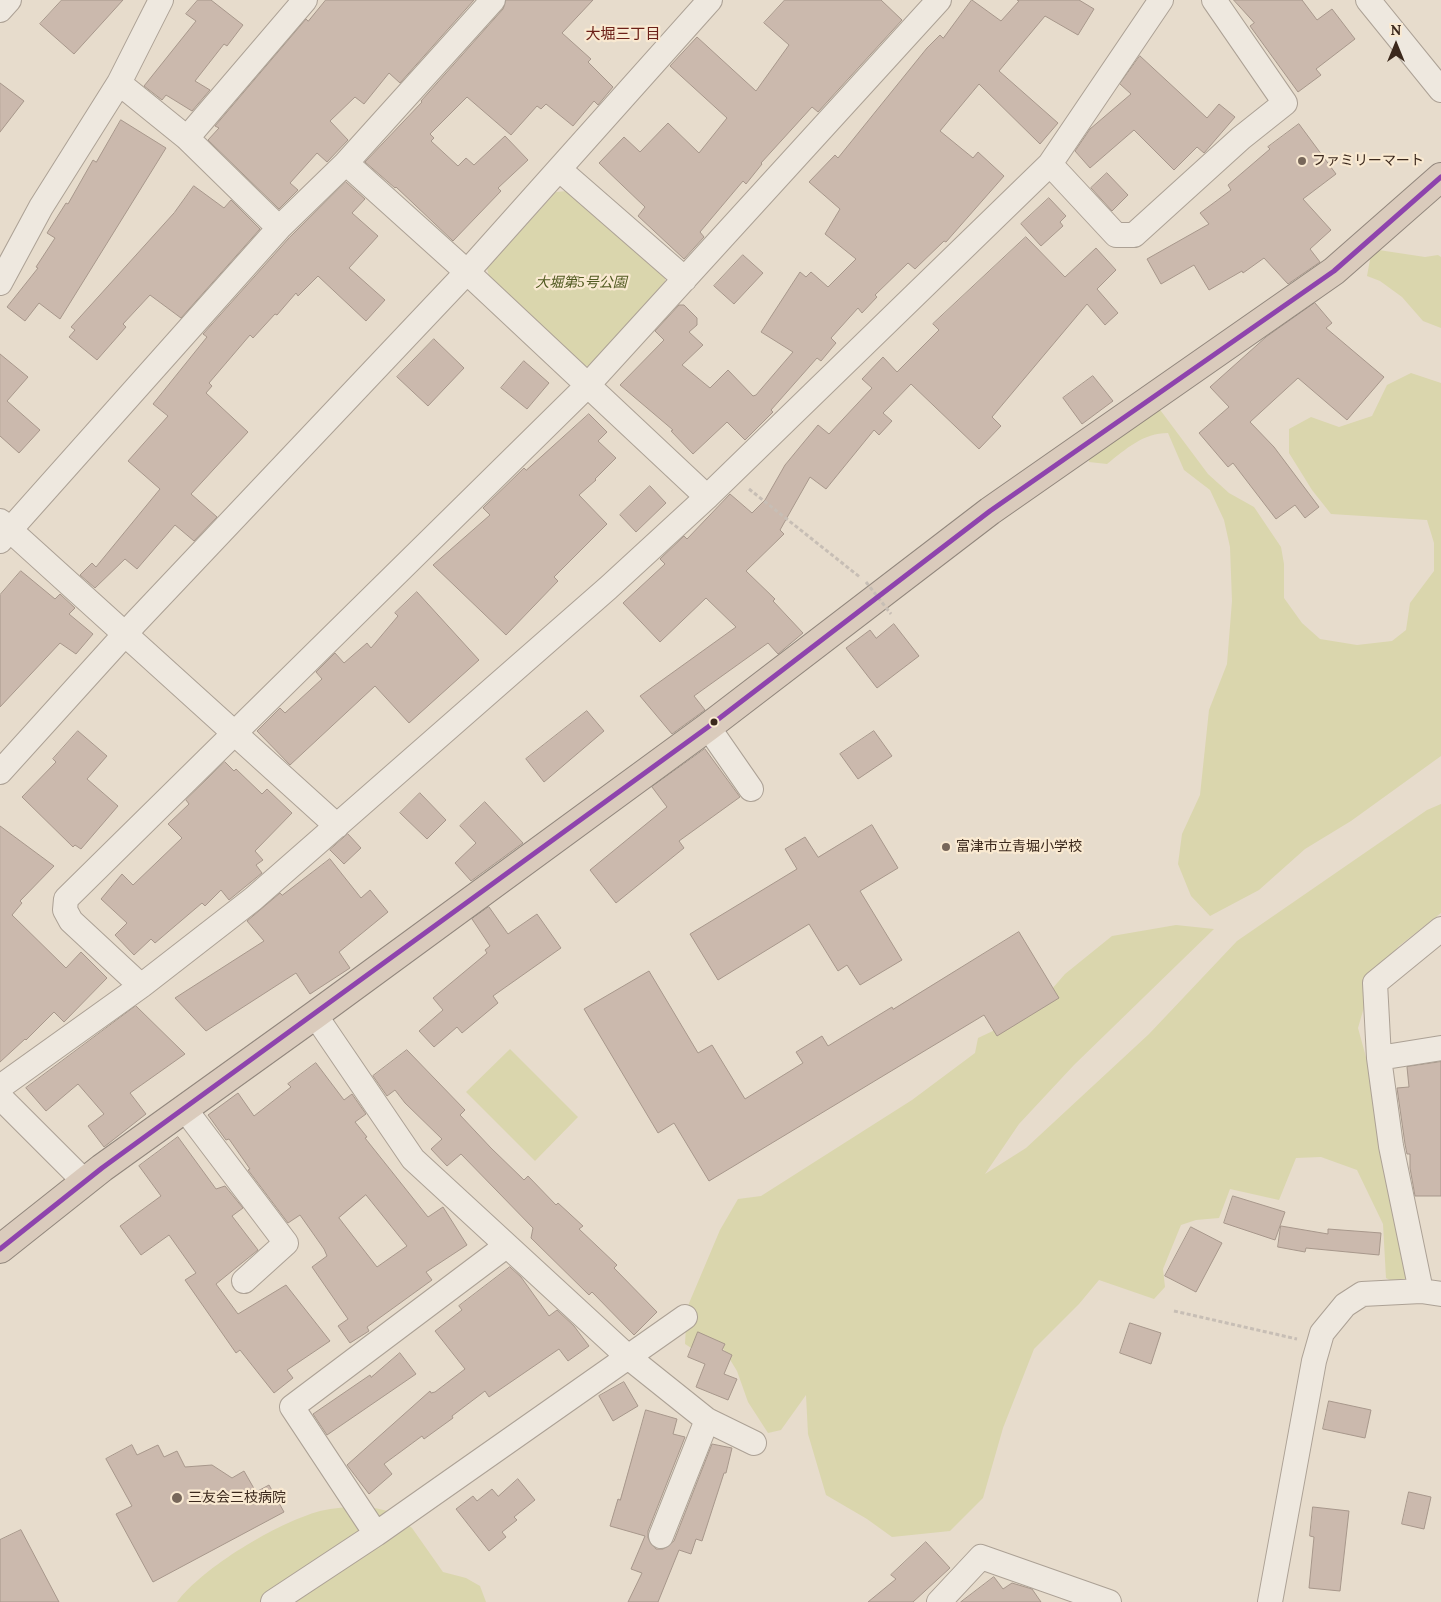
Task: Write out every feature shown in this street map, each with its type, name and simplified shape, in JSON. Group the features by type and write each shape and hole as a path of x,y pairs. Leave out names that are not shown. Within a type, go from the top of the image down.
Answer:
{"highway":[{"path":"0,1249 84,1181 315,1015 708,727 990,511 1334,271 1441,177"}],"street":[{"path":"0,10 9,0"},
{"path":"0,283 41,207 119,82 161,0"},
{"path":"187,138 305,0"},
{"path":"337,826 124,634 3,531 279,228 346,163 493,0"},
{"path":"0,772 124,634 467,272 710,0"},
{"path":"0,1087 141,986 253,899 608,588 707,497 1050,164 1161,0"},
{"path":"1050,164 1116,235 1134,235 1241,138 1284,103 1214,0"},
{"path":"1368,0 1441,90"},
{"path":"141,986 71,921 65,910 66,899 586,386 685,279 929,3"},
{"path":"119,82 187,138 279,228"},
{"path":"346,163 467,272 586,386 707,497"},
{"path":"560,170 685,279"},
{"path":"708,727 751,789"},
{"path":"1270,1602 1291,1497 1314,1361 1322,1333 1345,1305 1362,1294 1431,1292 1391,1146 1379,1058 1375,983 1441,930"},
{"path":"315,1015 413,1159 627,1356 707,1420 754,1443"},
{"path":"1379,1058 1441,1048"},
{"path":"0,1097 84,1181"},
{"path":"184,1108 286,1244 244,1281"},
{"path":"376,1534 292,1407 506,1246"},
{"path":"273,1602 376,1534 685,1317"},
{"path":"661,1536 707,1420"},
{"path":"939,1602 981,1557 1068,1594 1109,1602"}],"path":[{"path":"745,486 866,582 891,614"},
{"path":"1174,1311 1319,1344"}],"green space":[{"name":"大堀第5号公園","path":"567,191 665,273 665,284 590,366 576,365 490,281 487,268 556,192"},
{"path":"1372,249 1425,257 1438,255 1441,257 1441,328 1423,321 1402,297 1380,281 1367,276"},
{"path":"1411,373 1441,383 1441,756 1351,821 1305,849 1259,890 1210,916 1191,896 1178,864 1182,834 1200,795 1209,710 1227,664 1232,601 1230,547 1224,520 1210,490 1184,470 1168,433 1143,439 1107,464 1089,462 1088,447 1155,403 1208,474 1229,493 1254,507 1281,547 1284,564 1284,598 1302,623 1320,639 1357,645 1392,641 1406,630 1410,603 1434,571 1434,543 1427,520 1331,514 1312,490 1289,453 1289,429 1311,417 1339,427 1372,416 1387,385"},
{"path":"1441,804 1441,913 1399,946 1371,983 1358,1028 1378,1101 1415,1273 1399,1285 1386,1278 1383,1224 1357,1170 1321,1157 1296,1158 1279,1200 1230,1189 1219,1218 1196,1220 1181,1225 1163,1269 1165,1287 1154,1299 1099,1280 1079,1304 1034,1349 1003,1428 983,1498 950,1531 892,1537 867,1519 826,1495 808,1434 806,1395 781,1430 768,1433 748,1402 737,1371 721,1345 696,1351 685,1344 687,1308 720,1230 738,1199 761,1196 912,1100 975,1053 978,1038 1031,1013 1065,974 1112,936 1176,925 1214,929 1074,1065 1019,1124 985,1174 1026,1148 1149,1034 1237,941 1427,810"},
{"path":"510,1049 578,1117 535,1161 466,1092"},
{"path":"362,1505 392,1512 412,1528 443,1572 466,1578 480,1586 486,1602 177,1602 204,1575 222,1561 283,1525 320,1511"}],"building":[{"path":"62,0 123,0 74,54 40,24"},
{"path":"198,0 211,0 243,25 227,46 224,44 195,81 210,90 192,111 166,95 162,100 144,86 196,21 186,14"},
{"path":"326,0 474,0 400,83 389,73 364,104 355,97 330,121 348,140 327,162 317,153 290,183 298,190 279,209 208,140 219,128 215,126 306,19 308,21"},
{"path":"506,0 593,0 562,33 591,59 588,62 613,87 598,105 594,101 573,126 546,104 541,109 537,106 511,135 467,97 430,134 434,138 431,141 458,166 466,158 474,165 505,136 528,160 498,188 501,191 453,241 396,187 365,162 422,102 503,9"},
{"path":"785,0 881,0 902,20 818,112 812,107 761,163 746,184 743,181 700,232 704,237 684,259 638,216 645,207 599,163 624,137 640,152 668,123 699,153 727,118 670,66 697,37 756,91 789,45 764,23"},
{"path":"972,0 1001,21 1019,1 1017,0 1079,0 1094,9 1078,35 1045,16 999,71 1058,123 1040,144 979,84 940,131 973,158 978,152 1004,176 946,242 944,241 915,269 908,263 875,295 877,297 862,313 858,308 831,338 836,343 821,361 817,358 771,410 773,412 745,440 727,422 693,454 671,431 673,430 620,385 664,340 655,331 679,305 684,305 697,318 697,325 689,332 703,345 682,365 710,388 728,370 753,396 756,395 793,352 761,332 800,272 806,277 811,272 828,287 856,259 825,234 840,209 809,182 835,155 838,158 927,48 940,35 943,38"},
{"path":"1234,0 1302,0 1317,20 1332,9 1355,39 1316,69 1321,75 1298,92 1250,26 1254,23"},
{"path":"1140,56 1207,118 1219,104 1235,117 1204,153 1197,147 1174,170 1134,130 1090,168 1075,151 1090,129 1131,94 1120,84"},
{"path":"0,83 24,101 0,132"},
{"path":"121,120 166,148 60,319 39,303 25,321 7,307 38,268 36,267 55,238 47,233 66,203 68,204 93,160 96,162"},
{"path":"1299,124 1336,174 1303,199 1331,230 1310,249 1320,262 1288,284 1264,258 1243,273 1242,271 1209,290 1194,265 1161,284 1147,259 1209,224 1200,213 1231,190 1228,185 1270,149 1268,147"},
{"path":"1107,173 1128,195 1112,211 1091,188"},
{"path":"346,182 365,199 352,213 378,236 349,268 385,300 366,321 318,276 298,296 296,293 253,338 250,335 209,383 212,386 206,393 248,432 191,494 217,517 194,541 175,525 137,569 125,559 95,588 80,575 92,563 96,567 160,489 128,461 168,416 153,404 207,337 203,334 289,238"},
{"path":"194,186 224,208 231,200 260,229 181,318 150,295 123,324 126,327 97,360 69,337 75,330 71,327 174,213"},
{"path":"1049,198 1066,216 1060,222 1063,226 1041,246 1021,224"},
{"path":"1026,237 1065,277 1096,248 1116,270 1097,289 1118,313 1105,325 1087,304 992,417 1001,426 979,449 911,384 883,413 892,421 879,435 874,430 826,489 810,477 780,530 784,534 746,571 775,599 773,601 803,633 778,654 768,643 694,696 705,710 672,734 640,696 736,627 706,598 660,642 623,603 665,564 660,559 684,536 687,539 730,494 752,513 765,500 785,465 818,425 829,434 872,388 862,379 883,357 897,372 939,330 933,324"},
{"path":"743,255 763,273 734,304 714,286"},
{"path":"1315,303 1332,323 1326,328 1384,377 1347,420 1298,378 1250,422 1274,447 1319,507 1305,518 1295,505 1276,519 1233,463 1228,467 1199,433 1229,407 1210,387 1266,337"},
{"path":"434,339 464,368 428,406 397,377"},
{"path":"0,354 28,377 7,401 40,430 19,453 0,436"},
{"path":"524,361 549,383 527,409 501,388"},
{"path":"1093,376 1113,401 1082,424 1063,398"},
{"path":"589,414 607,432 598,441 616,458 579,495 607,524 554,577 558,581 506,635 433,565 490,515 483,508 524,468 526,470"},
{"path":"650,486 666,503 636,532 620,515"},
{"path":"21,571 55,599 60,594 75,608 69,614 93,634 76,654 60,643 0,707 0,595"},
{"path":"417,592 479,660 409,723 375,686 290,765 257,731 280,708 285,713 322,679 316,672 335,653 344,663 367,643 371,648 398,616 395,613"},
{"path":"894,624 919,656 877,688 846,648 870,630 876,638"},
{"path":"587,711 604,731 544,782 526,759"},
{"path":"78,731 107,756 87,779 118,806 81,849 75,845 73,847 22,797 56,762 53,759"},
{"path":"874,731 892,756 858,779 840,754"},
{"path":"705,749 740,797 679,841 684,848 616,903 590,870 667,807 652,787"},
{"path":"225,762 234,771 236,769 262,794 267,789 292,813 255,851 263,860 256,865 262,873 229,900 221,890 205,906 202,903 155,943 151,939 134,955 115,935 127,923 101,899 122,874 133,885 182,838 168,824 189,804 186,800"},
{"path":"420,793 446,820 427,839 400,813"},
{"path":"485,802 523,843 471,881 455,863 476,843 460,826"},
{"path":"872,825 898,868 860,891 902,960 860,985 847,965 838,971 809,924 718,980 690,934 797,869 785,849 805,837 818,857"},
{"path":"0,826 54,866 20,901 22,903 12,915 66,968 81,952 107,978 64,1022 54,1012 26,1040 0,1062"},
{"path":"348,834 361,848 344,864 330,850"},
{"path":"330,859 361,898 370,890 388,912 339,952 350,968 310,994 296,973 206,1031 175,998 264,941 247,921 280,893 282,895"},
{"path":"489,907 508,934 537,914 561,948 493,996 498,1003 462,1033 457,1027 434,1047 419,1031 443,1010 433,998 487,953 485,950 490,946 472,919"},
{"path":"1019,932 1059,998 997,1036 984,1015 709,1181 674,1123 658,1133 584,1009 649,971 698,1053 712,1045 745,1099 803,1063 796,1052 822,1036 828,1046 892,1007 893,1009"},
{"path":"136,1006 185,1054 130,1093 146,1114 104,1147 88,1126 104,1114 78,1084 46,1111 26,1088"},
{"path":"407,1050 465,1110 460,1115 491,1148 524,1180 528,1176 556,1205 558,1203 583,1226 579,1229 617,1265 614,1268 657,1312 634,1335 592,1292 589,1295 531,1238 533,1228 461,1154 447,1166 431,1149 442,1139 405,1103 395,1090 387,1096 373,1076"},
{"path":"1441,1062 1441,1196 1415,1196 1410,1168 1410,1154 1407,1154 1405,1144 1397,1088 1409,1087 1407,1067"},
{"path":"316,1063 344,1100 352,1094 366,1114 355,1122 367,1137 365,1138 428,1217 443,1207 467,1245 426,1272 432,1280 367,1327 369,1331 350,1343 338,1326 348,1319 312,1267 327,1256 324,1249 300,1215 288,1223 248,1170 250,1169 229,1139 226,1140 208,1115 238,1093 254,1116 291,1087 288,1084","holes":["366,1195 407,1246 377,1267 339,1218"]},
{"path":"178,1137 216,1189 225,1186 243,1208 232,1216 258,1250 216,1284 238,1314 286,1285 330,1341 287,1370 293,1378 274,1393 240,1350 236,1353 185,1280 196,1273 169,1235 141,1255 120,1226 161,1196 139,1166"},
{"path":"1233,1196 1285,1212 1275,1240 1224,1223"},
{"path":"1281,1226 1328,1234 1328,1229 1381,1233 1379,1255 1306,1248 1305,1252 1278,1247"},
{"path":"1191,1227 1222,1243 1196,1292 1165,1276"},
{"path":"510,1267 521,1277 549,1316 557,1310 574,1326 589,1346 568,1361 559,1349 489,1397 485,1391 424,1439 422,1436 384,1464 392,1474 369,1494 347,1465 430,1391 431,1393 435,1392 465,1369 435,1331 462,1310 459,1306"},
{"path":"1130,1323 1161,1333 1151,1364 1120,1353"},
{"path":"698,1332 725,1344 722,1350 732,1355 724,1374 737,1379 728,1400 696,1387 705,1364 688,1357"},
{"path":"400,1353 416,1374 327,1435 313,1414 370,1375 371,1377"},
{"path":"624,1382 638,1406 613,1421 599,1396"},
{"path":"1329,1401 1371,1410 1365,1438 1323,1429"},
{"path":"646,1410 677,1419 673,1434 685,1437 648,1531 648,1538 656,1549 663,1549 674,1541 712,1444 732,1448 726,1473 724,1473 702,1541 696,1539 691,1554 679,1550 658,1602 628,1602 642,1573 631,1569 645,1536 610,1526 618,1499 620,1500"},
{"path":"132,1445 137,1455 158,1445 164,1457 177,1451 185,1467 212,1465 232,1478 244,1471 256,1492 269,1485 284,1512 153,1582 116,1514 132,1506 106,1459"},
{"path":"518,1479 535,1500 514,1517 517,1520 502,1532 506,1537 489,1551 456,1509 473,1496 477,1501 492,1489 498,1496"},
{"path":"1409,1492 1431,1497 1424,1529 1402,1524"},
{"path":"1313,1507 1349,1511 1340,1591 1309,1588 1314,1537 1310,1536"},
{"path":"21,1530 59,1602 0,1602 0,1540"},
{"path":"926,1542 950,1568 913,1602 868,1602 896,1579 891,1575"},
{"path":"994,1577 1003,1589 1012,1583 1032,1589 1041,1602 961,1602"}],"transit line":[{"path":"0,1249 102,1168 708,727 990,511 1334,271 1441,177"}],"place":[{"name":"ファミリーマート","path":"1302,161"},
{"name":"富津市立青堀小学校","path":"946,847"},
{"name":"三友会三枝病院","path":"177,1498"}],"district":[{"name":"大堀三丁目","path":"623,35"}]}
